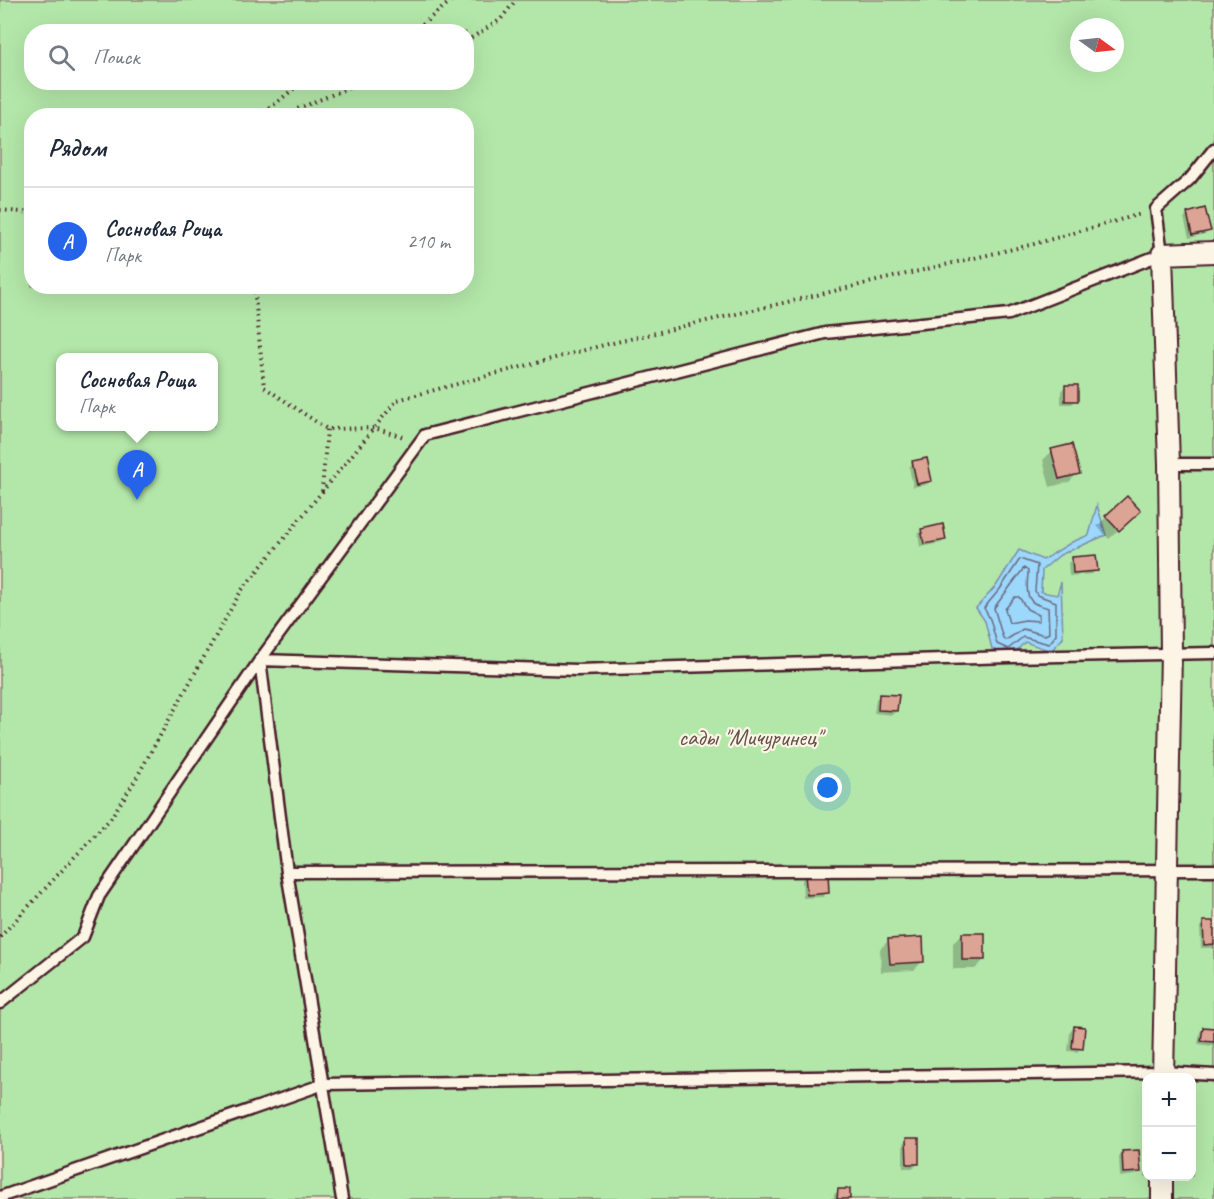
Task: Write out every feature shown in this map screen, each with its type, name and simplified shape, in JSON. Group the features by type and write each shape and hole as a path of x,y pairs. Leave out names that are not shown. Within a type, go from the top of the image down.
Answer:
{"street":[{"path":"1163,1073 1171,652 1169,464 1161,254 1214,252"},
{"path":"1162,1181 1162,1199"}],"lane":[{"path":"0,1003 83,937 99,896 261,660 425,435 825,333 1009,314 1161,254 1156,209 1190,179 1214,149"},
{"path":"1169,464 1214,464"},
{"path":"261,660 577,670 1171,652 1214,653"},
{"path":"261,660 287,872 342,1199"},
{"path":"287,872 1214,870"},
{"path":"0,1197 324,1084 1142,1075"},
{"path":"1196,1075 1214,1075"}],"path":[{"path":"423,24 452,0"},
{"path":"474,36 500,20 516,0"},
{"path":"270,108 292,90"},
{"path":"299,108 343,90"},
{"path":"0,937 111,819 241,591 397,400 600,346 1034,244 1156,209"},
{"path":"0,210 24,212"},
{"path":"255,294 264,387 327,429 374,428 420,442"},
{"path":"322,492 327,429"}],"green space":[{"name":"сады \"Мичуринец\"","path":"0,0 1214,0 1214,1199 0,1199"}],"water":[{"path":"1097,505 1106,535 1060,555 1042,570 1041,592 1057,595 1061,582 1063,638 1051,651 1025,642 1010,657 992,649 985,621 976,608 996,586 1019,550 1043,560 1072,542 1089,535"}],"building":[{"path":"1205,208 1211,231 1192,235 1187,213"},
{"path":"1065,385 1078,385 1078,401 1065,401"},
{"path":"1072,444 1080,474 1059,479 1051,449"},
{"path":"927,458 932,481 917,484 912,461"},
{"path":"1127,496 1141,511 1119,531 1105,516"},
{"path":"943,524 946,540 924,544 921,529"},
{"path":"1096,555 1098,571 1073,573 1072,557"},
{"path":"879,694 899,695 897,711 878,710"},
{"path":"828,873 829,893 807,895 805,875"},
{"path":"1203,921 1214,921 1214,944 1204,945"},
{"path":"962,933 985,933 985,960 962,960"},
{"path":"923,937 924,962 890,964 888,939"},
{"path":"1074,1026 1085,1027 1083,1049 1072,1048"},
{"path":"1203,1027 1214,1028 1214,1042 1201,1041"},
{"path":"906,1138 919,1138 919,1164 907,1164"},
{"path":"1139,1150 1141,1172 1123,1173 1122,1151"},
{"path":"838,1189 850,1189 850,1199 837,1199"}],"place":[{"name":"Сосновая Роща","path":"137,500"}]}
